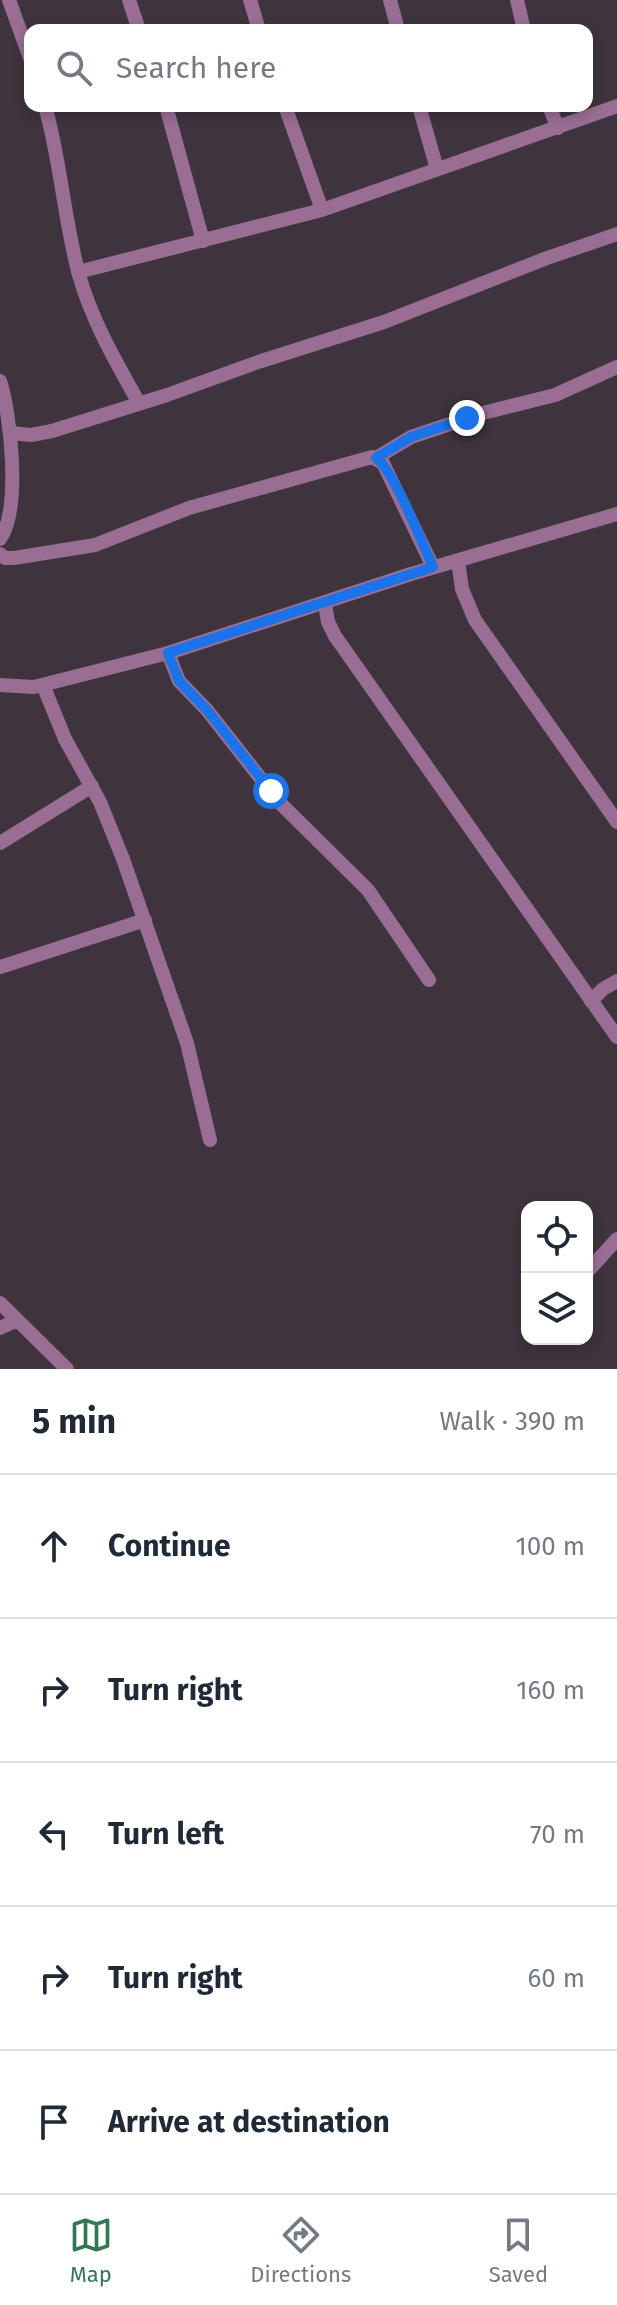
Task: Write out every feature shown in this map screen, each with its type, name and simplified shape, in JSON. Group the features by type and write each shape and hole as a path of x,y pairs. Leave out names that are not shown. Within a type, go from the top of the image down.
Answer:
{"street":[{"path":"9,0 24,41"},
{"path":"129,0 137,24"},
{"path":"250,0 257,24"},
{"path":"390,0 396,24"},
{"path":"517,0 523,24"},
{"path":"78,272 322,210 617,106"},
{"path":"46,112 59,162 78,272 92,314 139,403"},
{"path":"168,112 203,241"},
{"path":"287,112 322,210"},
{"path":"421,112 437,169"},
{"path":"551,112 558,128"},
{"path":"11,433 40,434 139,403 384,322 617,234"},
{"path":"0,554 5,558 14,558 82,548 212,501 364,458 376,458 411,437 483,413 555,395 617,367"},
{"path":"0,381 11,433 8,520 0,539"},
{"path":"376,458 383,463 394,483 433,567"},
{"path":"0,685 25,688 43,685 168,653 433,567 617,514"},
{"path":"458,561 462,589 475,620 617,822"},
{"path":"325,604 328,622 335,636 617,1037"},
{"path":"168,653 179,681 207,710 280,803 368,890 429,980"},
{"path":"43,685 65,739 108,819 187,1043 210,1140"},
{"path":"0,843 92,786"},
{"path":"0,967 145,920"},
{"path":"591,1001 607,985 617,981"},
{"path":"593,1265 617,1239"},
{"path":"0,1303 67,1369"},
{"path":"0,1328 17,1320"}],"route":[{"path":"271,791 207,710 179,681 168,653 433,567 394,483 383,463 376,458 411,437 467,418"}]}
